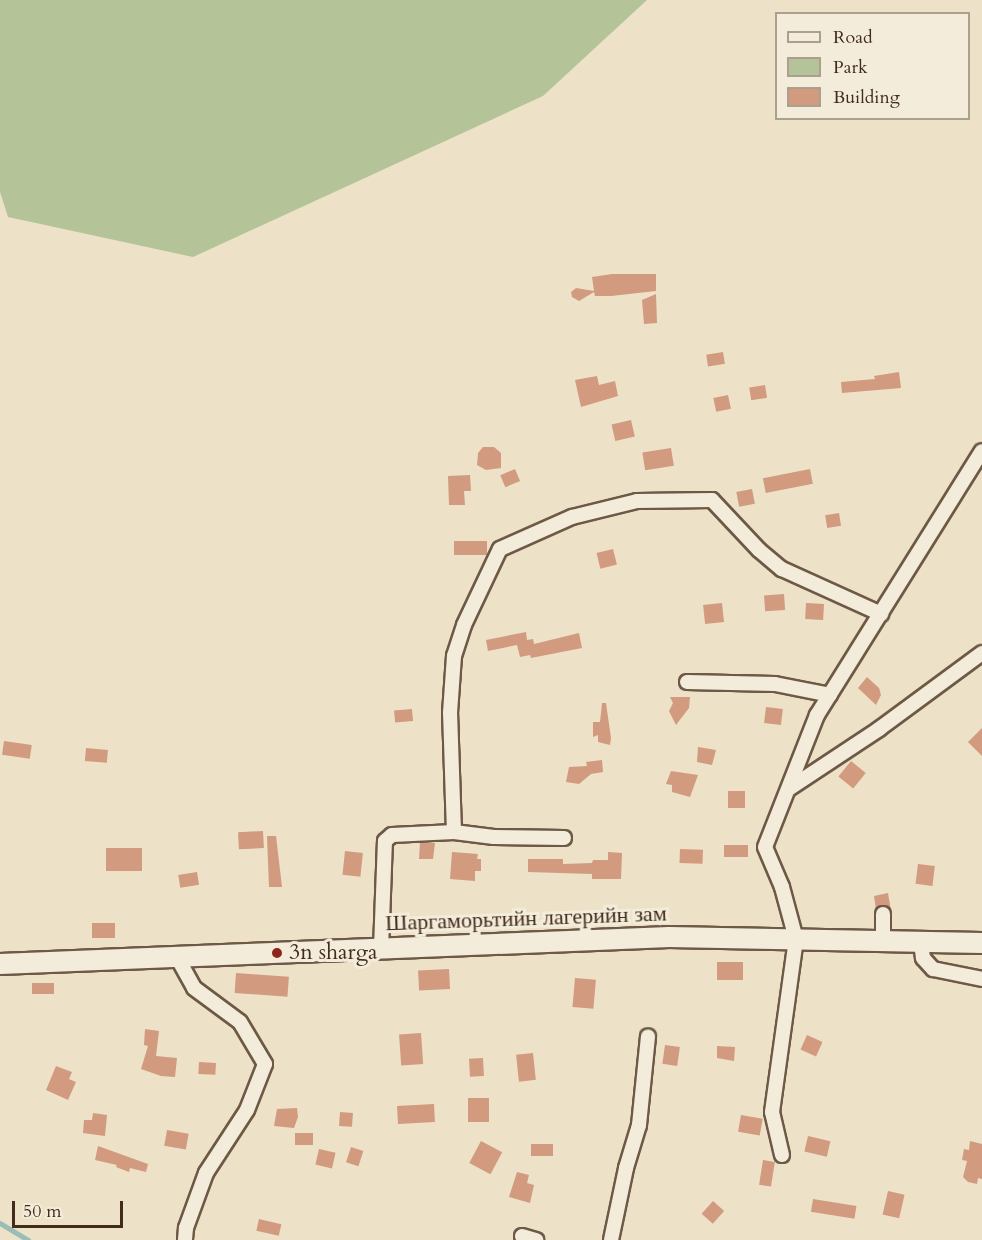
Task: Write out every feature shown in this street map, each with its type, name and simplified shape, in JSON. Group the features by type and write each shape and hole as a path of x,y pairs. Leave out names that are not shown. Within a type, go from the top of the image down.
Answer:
{"street":[{"path":"782,1155 772,1112 796,939 782,886 765,847 817,715 982,451"},
{"path":"967,476 982,465"},
{"path":"454,832 450,713 454,656 464,625 500,549 572,517 637,501 712,500 759,550 782,569 881,614"},
{"path":"790,788 879,729 982,652"},
{"path":"687,682 776,684 830,695"},
{"path":"381,949 385,842 392,835 454,832 494,837 564,838"},
{"path":"883,914 883,941"},
{"name":"Шаргаморьтийн лагерийн зам","path":"0,964 669,937 982,943"},
{"path":"921,942 923,958 933,969 982,979"},
{"path":"177,957 194,988 240,1022 265,1064 247,1110 206,1173 186,1228 185,1240"},
{"path":"611,1240 626,1168 639,1125 648,1036"},
{"path":"522,1236 536,1240"}],"green space":[{"path":"0,0 647,0 543,96 193,257 8,217 0,192"}],"building":[{"path":"612,274 656,274 656,291 611,296 595,296 594,292 579,301 572,297 571,292 576,288 594,291 592,277"},
{"path":"656,294 657,323 644,324 642,300"},
{"path":"723,352 725,364 708,367 706,355"},
{"path":"899,372 901,388 842,393 841,382 875,379 874,376"},
{"path":"597,376 599,385 615,381 618,396 581,407 575,380"},
{"path":"765,385 767,398 751,400 749,388"},
{"path":"728,395 731,409 716,412 713,398"},
{"path":"631,420 635,437 615,441 612,424"},
{"path":"483,447 494,447 501,453 501,468 486,470 477,465 478,453"},
{"path":"671,448 674,466 645,470 642,453"},
{"path":"515,469 520,481 505,487 500,475"},
{"path":"810,469 813,484 766,493 763,478"},
{"path":"470,475 471,491 464,491 465,505 449,505 448,476"},
{"path":"752,489 755,504 739,507 736,492"},
{"path":"839,513 841,526 827,528 825,515"},
{"path":"454,541 487,541 487,555 454,555"},
{"path":"613,549 617,565 600,569 597,553"},
{"path":"784,594 785,610 765,611 764,595"},
{"path":"722,603 724,622 705,624 703,605"},
{"path":"806,603 824,604 823,620 805,619"},
{"path":"526,632 527,640 533,639 534,644 579,633 582,648 531,658 530,655 520,657 517,645 488,651 486,640"},
{"path":"867,677 879,688 881,695 876,705 858,688"},
{"path":"670,697 690,697 689,708 676,725 669,711 673,703"},
{"path":"602,703 606,703 610,745 598,742 598,735 593,737 593,722 600,722"},
{"path":"766,707 783,709 781,725 764,723"},
{"path":"412,709 413,721 395,723 394,711"},
{"path":"982,728 982,756 968,742"},
{"path":"4,741 32,745 30,759 2,755"},
{"path":"698,747 716,750 712,765 697,762"},
{"path":"86,748 108,750 107,763 85,761"},
{"path":"602,760 603,772 591,774 579,784 566,782 569,767 587,766 586,762"},
{"path":"851,761 866,773 853,789 838,777"},
{"path":"671,771 698,775 690,797 672,792 672,785 666,784"},
{"path":"728,791 745,791 745,808 728,808"},
{"path":"263,831 264,848 239,849 238,832"},
{"path":"267,836 276,836 282,887 269,887"},
{"path":"420,843 435,843 433,859 419,859"},
{"path":"724,845 748,845 748,857 724,857"},
{"path":"106,848 142,848 142,871 106,871"},
{"path":"680,849 703,850 702,864 680,863"},
{"path":"345,851 363,853 360,877 342,875"},
{"path":"452,852 478,854 477,859 481,859 481,871 475,871 475,881 450,879"},
{"path":"608,852 622,853 621,879 592,879 592,874 528,872 528,859 563,859 563,864 592,863 593,860 608,860"},
{"path":"918,864 935,866 932,886 916,884"},
{"path":"197,872 199,885 180,888 178,875"},
{"path":"888,893 891,911 884,905 876,909 874,896"},
{"path":"92,923 115,923 115,938 92,938"},
{"path":"717,962 743,962 743,980 717,980"},
{"path":"449,969 450,989 419,991 418,971"},
{"path":"236,973 289,977 287,997 235,993"},
{"path":"575,978 596,980 593,1009 572,1007"},
{"path":"32,983 54,983 54,994 32,994"},
{"path":"145,1029 159,1031 156,1056 177,1058 175,1077 161,1076 141,1069 148,1046 144,1045"},
{"path":"421,1033 423,1064 401,1065 399,1035"},
{"path":"807,1035 823,1042 816,1057 800,1050"},
{"path":"665,1045 680,1047 677,1066 662,1064"},
{"path":"717,1046 735,1047 734,1061 717,1058"},
{"path":"533,1053 536,1080 519,1082 516,1055"},
{"path":"483,1058 484,1076 470,1077 469,1059"},
{"path":"199,1062 216,1063 215,1075 198,1074"},
{"path":"56,1066 72,1072 69,1079 76,1082 68,1100 46,1090"},
{"path":"468,1098 489,1098 489,1122 468,1122"},
{"path":"434,1104 435,1122 398,1124 397,1106"},
{"path":"297,1108 298,1117 294,1128 274,1126 277,1109"},
{"path":"340,1112 353,1113 352,1127 339,1126"},
{"path":"93,1113 107,1115 105,1136 83,1133 84,1120 92,1120"},
{"path":"741,1115 763,1119 760,1136 738,1132"},
{"path":"167,1130 189,1134 186,1150 164,1146"},
{"path":"295,1133 313,1133 313,1145 295,1145"},
{"path":"808,1136 830,1141 827,1157 804,1152"},
{"path":"481,1141 502,1152 490,1174 469,1163"},
{"path":"970,1141 982,1144 982,1179 978,1178 977,1184 968,1182 963,1177 967,1161 962,1160 964,1149 969,1150"},
{"path":"531,1144 553,1144 553,1156 531,1156"},
{"path":"98,1146 148,1164 146,1172 130,1168 129,1172 116,1167 117,1165 95,1160"},
{"path":"351,1147 363,1151 358,1166 346,1162"},
{"path":"319,1149 336,1153 332,1168 315,1165"},
{"path":"763,1160 775,1162 771,1187 759,1185"},
{"path":"517,1172 529,1175 527,1183 534,1185 530,1203 509,1197"},
{"path":"888,1191 905,1195 899,1218 883,1214"},
{"path":"813,1199 856,1206 854,1219 811,1212"},
{"path":"713,1201 724,1211 713,1224 702,1214"},
{"path":"259,1219 281,1224 279,1236 256,1231"}],"waterway":[{"path":"0,1223 28,1240"}],"place":[{"name":"3n sharga","path":"277,953"}]}
